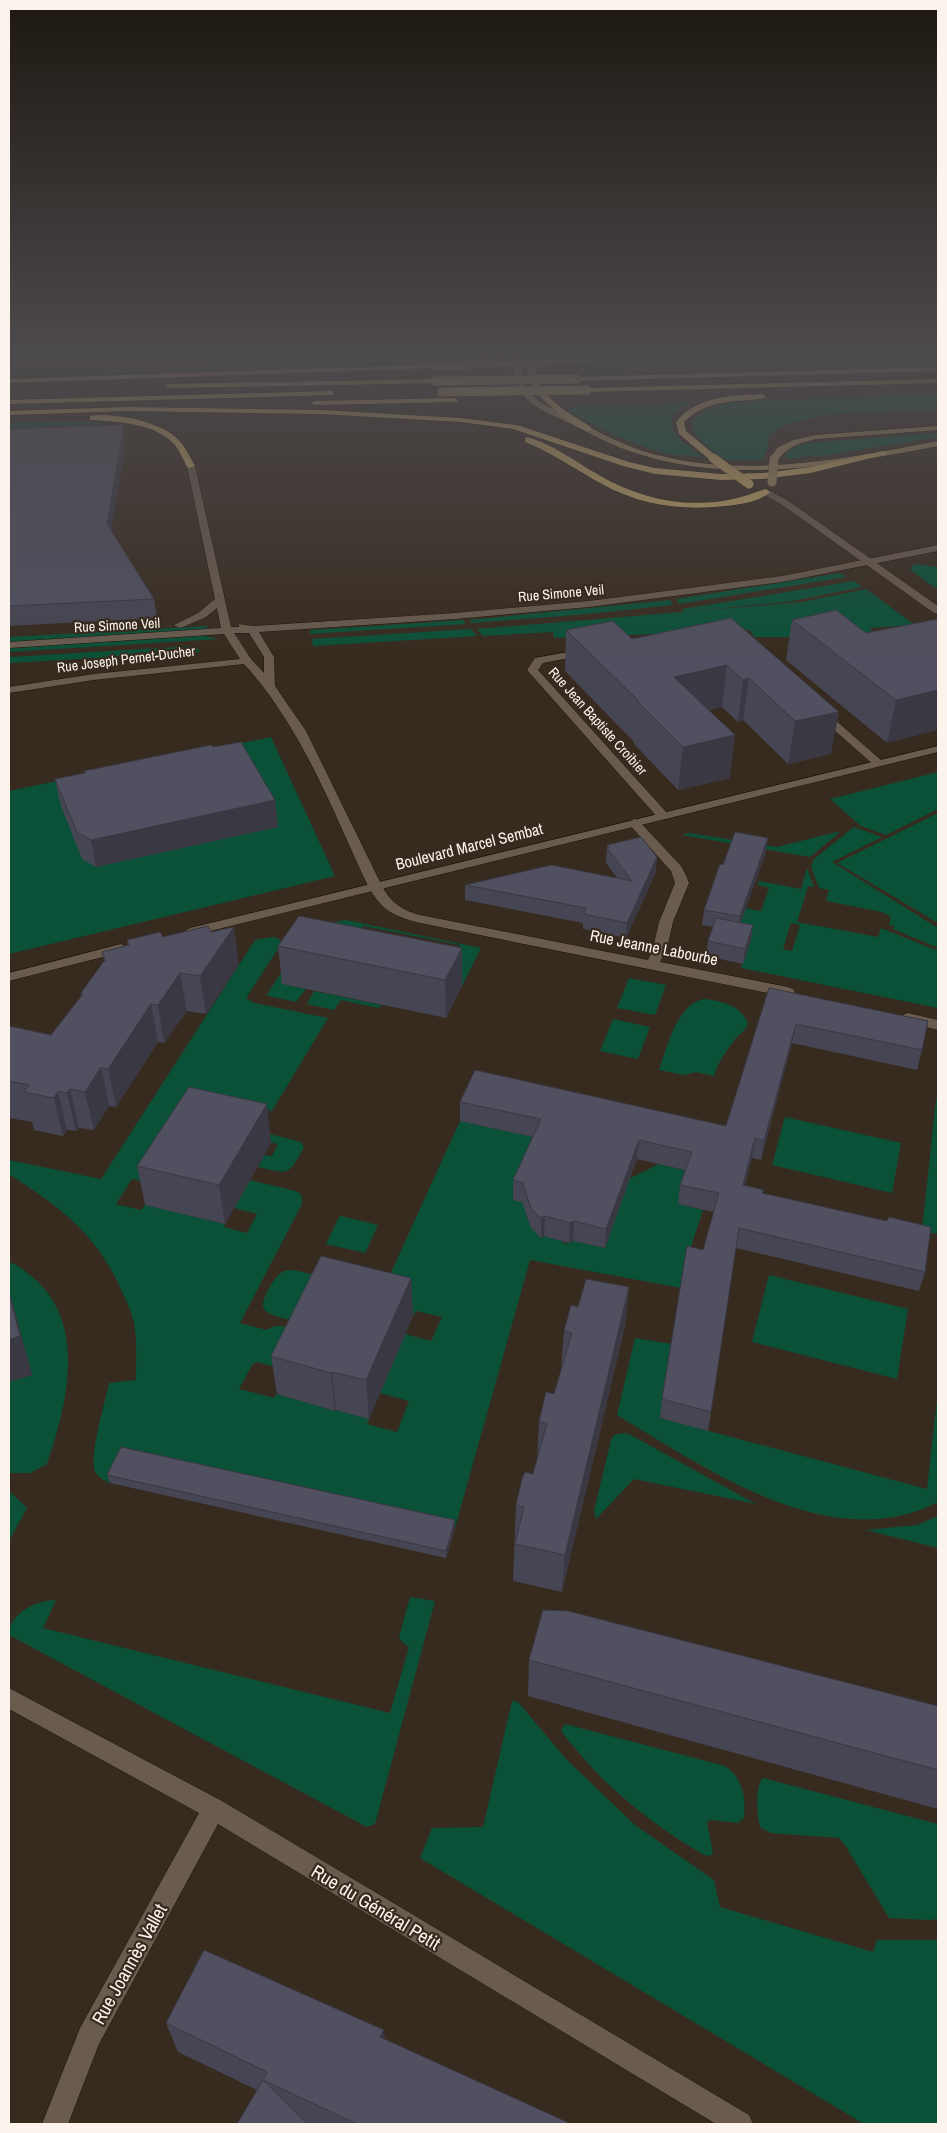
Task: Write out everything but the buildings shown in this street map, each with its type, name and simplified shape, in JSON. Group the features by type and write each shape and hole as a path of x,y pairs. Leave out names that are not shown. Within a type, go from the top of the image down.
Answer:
{"highway":[{"path":"186,458 191,466"},
{"path":"562,458 617,489 640,497 672,503 713,504 752,499 766,492"},
{"path":"606,458 626,464 685,475 762,476 811,470 867,458"},
{"path":"712,458 749,484 766,492"}],"main road":[{"path":"661,458 687,464 720,468 779,467 855,458"},
{"path":"766,492 772,482 775,458"}],"street":[{"path":"191,466 225,627 247,662 270,686 300,731 375,886"},
{"path":"766,492 870,562 938,611"},
{"name":"Rue Simone Veil","path":"9,645 225,627 244,626 252,629 589,604 737,586 938,548"},
{"path":"178,625 202,615 219,601"},
{"name":"Rue Simone Veil","path":"9,634 178,625 225,627"},
{"path":"252,629 269,658 270,686"},
{"name":"Rue Jean Baptiste Croibier","path":"597,652 561,655 539,660 532,670 663,816"},
{"name":"Rue Joseph Pernet-Ducher","path":"9,690 94,677 247,662"},
{"path":"809,703 878,764"},
{"name":"Boulevard Marcel Sembat","path":"174,936 938,749"},
{"path":"634,822 676,869 682,883 666,922 660,948 652,965"},
{"name":"Rue Jeanne Labourbe","path":"375,886 386,904 401,914 802,995"},
{"path":"9,976 136,945"},
{"path":"898,1016 938,1025"},
{"name":"Rue du Général Petit","path":"9,1698 214,1809 740,2124"},
{"name":"Rue Joannès Vallet","path":"55,2124 89,2037 214,1809"}],"green space":[{"path":"723,458 763,458 762,460 726,460"},
{"path":"916,564 938,567 938,590 911,570 911,567"},
{"path":"840,573 846,577 679,604 677,599"},
{"path":"854,581 862,587 793,601 684,612 682,609"},
{"path":"866,589 915,625 869,628 878,637 754,637 750,630 554,638 553,632 483,636 477,629 802,602"},
{"path":"670,600 673,605 472,623 469,620"},
{"path":"463,620 466,624 310,634 310,630"},
{"path":"207,626 208,631 9,642 9,637"},
{"path":"471,629 477,636 313,646 312,639"},
{"path":"205,636 219,639 9,652 9,647"},
{"path":"196,646 200,652 9,663 9,657"},
{"path":"271,737 335,876 9,954 9,791"},
{"path":"938,772 938,809 886,835 861,826 830,799"},
{"path":"938,813 938,923 837,863"},
{"path":"854,827 882,837 832,862 938,928 938,948 893,929 894,926 889,925 891,917 882,912 826,901 829,890 819,888 811,867 814,859"},
{"path":"841,831 810,857 682,835 689,833 777,847"},
{"path":"807,868 814,887 808,886 797,922 878,937 881,928 938,951 938,1008 741,968 750,940 735,937 746,908 761,911 769,888 758,885 759,881 801,889","holes":["791,923 800,925 792,951 783,949"]},
{"path":"346,920 481,948 462,986 447,972 460,945 363,926 355,939 313,926"},
{"path":"272,937 278,938 282,943 246,998 254,1003 328,1018 272,1111 263,1109 251,1129 301,1142 304,1147 299,1157 287,1171 282,1172 258,1167 265,1155 272,1156 278,1144 245,1136 157,1185 132,1179 116,1204 141,1210 145,1205 225,1224 224,1227 247,1233 257,1214 234,1208 250,1180 296,1191 301,1195 302,1204 240,1323 267,1330 277,1326 296,1330 288,1370 257,1362 252,1365 239,1389 274,1398 276,1394 336,1410 369,1419 367,1424 397,1432 409,1401 380,1393 405,1334 431,1341 442,1317 416,1311 413,1316 383,1290 460,1121 535,1137 513,1200 535,1205 527,1218 541,1238 544,1236 562,1241 565,1244 568,1243 568,1240 605,1248 626,1180 659,1164 701,1174 678,1204 703,1210 685,1265 681,1288 530,1260 455,1528 123,1455 110,1483 99,1477 95,1471 94,1453 109,1383 136,1380 136,1342 133,1319 120,1287 99,1250 87,1235 59,1209 9,1174 9,1160 101,1179 255,940"},
{"path":"300,945 283,984 306,989 296,1002 268,996 267,994"},
{"path":"629,978 666,985 655,1015 617,1008"},
{"path":"314,991 381,1005 379,1008 341,1000 334,1010 307,1004"},
{"path":"704,999 724,1003 735,1008 745,1017 748,1023 746,1028 723,1056 714,1076 696,1072 684,1075 659,1070 674,1028 680,1018 687,1009"},
{"path":"613,1019 650,1027 638,1059 600,1051"},
{"path":"936,1099 938,1099 938,1234 922,1231"},
{"path":"785,1117 901,1143 892,1193 772,1165"},
{"path":"341,1216 378,1225 365,1253 326,1244"},
{"path":"9,1262 20,1267 34,1278 53,1300 62,1322 67,1345 68,1369 65,1394 54,1442 47,1464 30,1473 9,1473 9,1382 32,1375 9,1294"},
{"path":"286,1270 324,1277 300,1322 270,1314 264,1309 263,1305 268,1289 276,1278"},
{"path":"769,1275 908,1309 897,1379 752,1342"},
{"path":"635,1338 672,1344 660,1418 927,1489 938,1391 938,1502 897,1516 855,1519 813,1513 771,1499 730,1481 617,1415"},
{"path":"629,1434 756,1504 634,1479 596,1519 594,1511 611,1440 614,1435"},
{"path":"9,1491 27,1508 9,1541"},
{"path":"938,1516 938,1548 866,1530 917,1525"},
{"path":"410,1597 435,1601 375,1824 367,1827 9,1635 10,1627 14,1620 25,1609 41,1602 56,1600 43,1628 390,1713 409,1647 399,1637"},
{"path":"512,1701 518,1702 567,1760 635,1825 714,1880 720,1907 873,1952 877,1940 938,1940 938,2124 864,2124 420,1858 432,1828 483,1827"},
{"path":"565,1724 725,1766 736,1776 742,1789 744,1796 744,1818 738,1823 710,1820 707,1822 713,1853 709,1856 704,1855 649,1819 612,1787 564,1735 561,1730"},
{"path":"763,1778 938,1824 938,1919 889,1918 839,1838 771,1833 761,1828 757,1802 760,1782"}]}
